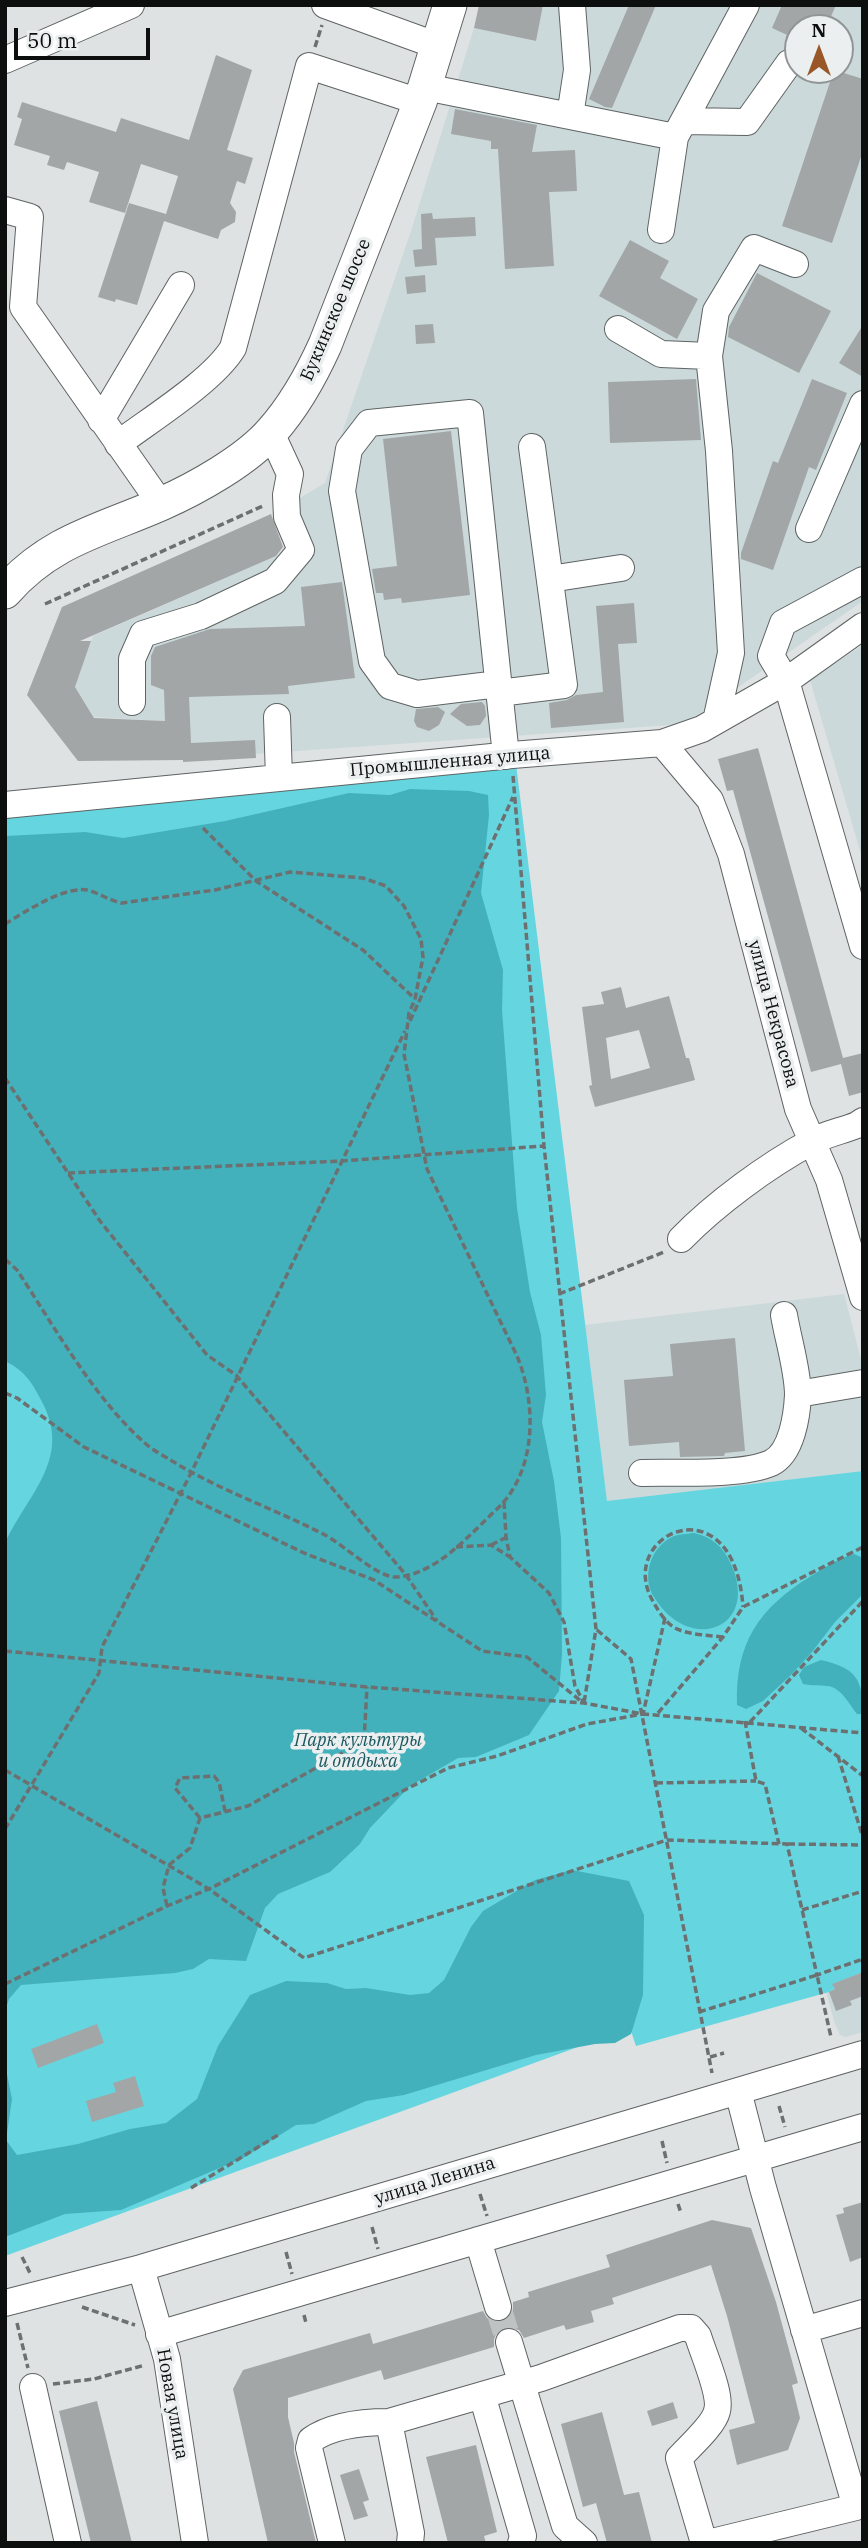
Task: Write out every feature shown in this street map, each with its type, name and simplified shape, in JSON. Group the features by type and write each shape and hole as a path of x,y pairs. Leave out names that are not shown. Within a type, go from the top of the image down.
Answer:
{"main road":[{"name":"Букинское шоссе","path":"5,592 48,553 82,534 161,504 201,484 271,433 291,407 310,377 325,345 422,94 450,5"}],"street":[{"path":"5,60 131,5"},
{"path":"570,116 577,70 572,5"},
{"path":"661,230 679,129 746,5"},
{"path":"326,6 438,46"},
{"path":"118,444 209,376 226,360 233,348 309,66 422,94 679,129 747,122 784,70"},
{"path":"5,210 30,218 14,304 161,504"},
{"path":"716,721 730,653 719,452 709,356 716,311 754,248 795,264"},
{"path":"101,420 181,285"},
{"path":"618,329 661,354 709,356"},
{"path":"809,529 863,404"},
{"path":"509,756 499,689 470,413 369,423 349,449 342,492 372,661 390,686 417,694 499,689 564,685 533,447"},
{"path":"132,702 132,659 143,634 201,616 275,581 301,550 287,517 286,495 290,474 271,433"},
{"path":"550,579 621,568"},
{"path":"863,580 783,623 771,656 786,681 863,946"},
{"name":"Промышленная улица","path":"5,804 662,743 702,729 786,681 863,626"},
{"path":"277,717 279,778"},
{"name":"улица Некрасова","path":"662,743 710,800 720,822 798,1109 829,1180 853,1225 863,1297"},
{"path":"681,1239 754,1179 812,1141 863,1121"},
{"path":"642,1473 716,1472 753,1468 773,1462 784,1451 794,1424 798,1394 784,1315"},
{"path":"798,1394 863,1382"},
{"name":"улица Ленина","path":"11,2313 141,2268 863,2054"},
{"path":"332,2543 309,2448 311,2440 319,2434 366,2422 389,2422 520,2384 680,2328 691,2328 698,2336 717,2399 718,2412 711,2423 679,2458 706,2543 859,2506 804,2330 738,2091"},
{"path":"153,2331 478,2240 863,2127"},
{"path":"478,2240 498,2306"},
{"name":"Новая улица","path":"141,2268 153,2331 167,2359 195,2543"},
{"path":"804,2330 863,2313"},
{"path":"509,2342 565,2526 584,2543"},
{"path":"33,2387 68,2543"},
{"path":"482,2395 523,2536 521,2543"},
{"path":"389,2422 411,2533 410,2543"}],"path":[{"path":"309,66 326,6"},
{"path":"45,604 286,495"},
{"path":"509,756 544,1146 596,1629 583,1703"},
{"path":"5,1829 99,1673 103,1647 191,1473 236,1375 406,1029 416,1000 513,797"},
{"path":"202,828 256,881 363,950 416,1000"},
{"path":"5,924 32,908 74,891 91,891 111,901 122,903 215,890 290,872 363,878 386,886 404,906 421,939 423,957 416,1000"},
{"path":"5,1259 17,1270 93,1384 123,1422 147,1446 191,1473 326,1536 352,1551 381,1574 391,1577 406,1575 437,1562 504,1502 521,1475 526,1461 528,1386 517,1356 427,1169 406,1064 406,1029"},
{"path":"5,1078 100,1221 207,1354 236,1375 406,1575 437,1621"},
{"path":"68,1173 341,1161 544,1146"},
{"path":"559,1294 664,1252 681,1239"},
{"path":"5,1393 17,1398 84,1447 304,1553 374,1580 482,1651 527,1657 583,1703"},
{"path":"504,1502 510,1557"},
{"path":"723,1636 675,1628 665,1618 648,1594 644,1582 649,1554 672,1533 688,1529 704,1532 718,1540 729,1552 739,1573 743,1607"},
{"path":"455,1547 491,1545 506,1537"},
{"path":"491,1545 510,1557 549,1593 564,1622 575,1686 583,1703"},
{"path":"658,1713 723,1636 743,1607 863,1548"},
{"path":"747,1721 863,1601"},
{"path":"643,1714 665,1618"},
{"path":"596,1629 631,1659 712,2073"},
{"path":"5,1651 367,1687 583,1703 643,1714"},
{"path":"200,1818 248,1806 364,1741 367,1687"},
{"path":"5,1984 167,1906 209,1889 448,1768 497,1756 587,1724 658,1713 863,1733"},
{"path":"747,1721 756,1781"},
{"path":"799,1726 863,1776"},
{"path":"838,1756 863,1838"},
{"path":"5,1770 209,1889 304,1958 667,1840 863,1845"},
{"path":"200,1818 175,1788 180,1778 214,1776 219,1782 226,1811"},
{"path":"656,1783 756,1781 765,1784 779,1844"},
{"path":"167,1906 163,1888 169,1865 190,1848 200,1818"},
{"path":"787,1844 831,2037"},
{"path":"802,1910 863,1891"},
{"path":"699,2012 863,1959"},
{"path":"709,2057 724,2053"},
{"path":"191,2188 278,2135"},
{"path":"22,2257 32,2277"},
{"path":"80,2306 153,2331"},
{"path":"11,2313 33,2387 94,2379 154,2363"}],"shaded area":[{"path":"543,5 863,5 863,601 685,724 168,760 163,721 94,717 75,687 93,636 294,548 278,511 325,483 412,228 474,28 535,41"},
{"path":"863,645 863,861 810,680"},
{"path":"844,1294 863,1367 863,1471 607,1502 585,1325"},
{"path":"694,1533 711,1540 724,1551 737,1585 737,1604 730,1618 718,1626 702,1629 686,1626 669,1615 654,1597 648,1581 650,1563 658,1548 674,1536"},
{"path":"863,1972 863,2032 846,2037 840,2035 835,2024 826,1992 834,1989 832,1984"}],"green space":[{"name":"Парк культуры и отдыха","path":"516,764 607,1501 863,1471 863,1972 833,1984 835,1989 829,1992 636,2046 630,2028 5,2256 5,811"},
{"name":"Парк культуры и отдыха","path":"410,789 469,791 488,795 489,815 481,893 503,970 502,1010 517,1208 530,1292 541,1335 546,1395 542,1422 554,1481 561,1538 562,1654 559,1691 529,1735 476,1757 458,1758 410,1786 370,1828 360,1844 330,1872 278,1894 265,1908 246,1961 209,1959 193,1969 175,1973 21,1985 9,1999 5,2011 5,1543 44,1474 52,1440 50,1421 34,1387 23,1373 5,1361 5,836 85,832 123,838 225,821 349,793 390,795"},
{"path":"854,1554 863,1558 863,1594 835,1622 792,1674 763,1701 746,1709 737,1705 740,1663 754,1629 764,1615 793,1588"},
{"path":"821,1660 850,1671 855,1677 861,1692 863,1714 857,1714 832,1687 803,1684 799,1675 804,1667"},
{"path":"572,1870 629,1881 644,1915 643,1995 631,2034 615,2043 536,2055 404,2095 366,2101 314,2124 296,2125 243,2158 121,2210 65,2214 5,2237 5,2064 12,2099 6,2140 17,2155 166,2123 197,2099 218,2046 250,1995 286,1981 327,1983 346,1989 366,1988 410,1995 429,1993 444,1980 471,1927 483,1911 535,1880"}],"building":[{"path":"479,5 543,5 536,41 474,28"},
{"path":"629,5 656,5 612,108 605,107 589,99"},
{"path":"782,5 836,5 832,14 784,14 784,34 772,28"},
{"path":"216,55 252,70 227,150 253,158 245,184 237,181 230,203 236,212 235,222 221,230 218,239 164,221 137,305 98,297 129,203 166,214 178,176 141,164 125,213 89,202 99,172 67,162 64,170 47,165 50,156 14,145 22,119 17,117 22,102 116,132 121,118 189,140"},
{"path":"854,76 863,79 863,151 832,243 782,226 829,84 854,84"},
{"path":"455,109 537,125 532,152 575,150 577,191 549,192 554,266 505,269 498,149 491,149 491,141 451,134"},
{"path":"432,213 433,219 475,217 476,236 435,238 437,265 415,267 413,250 422,249 421,214"},
{"path":"630,240 669,261 660,278 698,299 677,339 599,296"},
{"path":"757,273 831,311 799,373 728,337 729,327"},
{"path":"425,275 426,292 407,294 405,277"},
{"path":"433,324 435,343 416,344 415,325"},
{"path":"863,325 863,377 839,363"},
{"path":"696,379 701,440 610,443 608,382"},
{"path":"812,379 847,393 816,470 809,467 773,570 741,559 741,553 773,461 778,463"},
{"path":"451,431 470,595 402,603 401,598 384,600 383,593 376,593 372,569 397,566 383,439"},
{"path":"271,514 283,547 276,556 80,641 91,641 75,687 94,718 165,721 164,690 151,685 151,656 155,647 210,629 305,626 301,587 342,582 355,678 288,686 289,694 189,697 191,743 255,740 256,758 183,762 78,761 27,695 62,607"},
{"path":"634,603 637,643 618,644 624,722 551,728 549,703 567,700 576,695 603,692 596,606"},
{"path":"482,702 486,716 480,725 467,726 450,714 461,704"},
{"path":"438,707 445,712 439,725 429,731 417,727 414,721 416,709"},
{"path":"758,748 843,1058 863,1053 863,1092 849,1096 841,1064 811,1072 733,790 727,791 718,759"},
{"path":"621,987 626,1008 669,996 695,1080 595,1107 589,1086 592,1085 582,1007 604,1004 601,992","holes":["639,1030 650,1068 611,1079 606,1038"]},
{"path":"735,1338 745,1451 725,1453 724,1456 680,1457 679,1442 629,1446 624,1380 673,1376 670,1344"},
{"path":"863,1972 863,1996 850,2001 852,2005 836,2011 829,1992 835,1989 832,1984"},
{"path":"97,2024 104,2043 38,2068 31,2049"},
{"path":"135,2076 144,2106 92,2122 86,2101 116,2092 113,2083"},
{"path":"863,2202 863,2257 850,2262 836,2215 844,2213 843,2208"},
{"path":"712,2220 751,2228 776,2302 798,2383 792,2385 800,2418 788,2450 737,2465 729,2430 755,2423 711,2265 612,2298 614,2304 591,2311 594,2322 566,2330 564,2325 524,2338 519,2330 505,2327 497,2332 494,2347 384,2380 381,2370 288,2398 294,2452 316,2543 268,2543 233,2389 243,2370 370,2333 373,2344 483,2311 487,2318 494,2322 503,2322 513,2311 513,2302 529,2297 528,2292 610,2267 606,2255"},
{"path":"97,2401 132,2543 91,2543 59,2411"},
{"path":"673,2402 678,2418 652,2426 647,2411"},
{"path":"602,2412 624,2495 639,2492 652,2543 607,2543 596,2503 583,2507 561,2424"},
{"path":"476,2445 497,2532 484,2536 486,2543 448,2543 426,2457"},
{"path":"359,2469 369,2500 363,2502 368,2516 354,2520 340,2475"}],"tunnel":[{"path":"498,2307 509,2342"}]}
